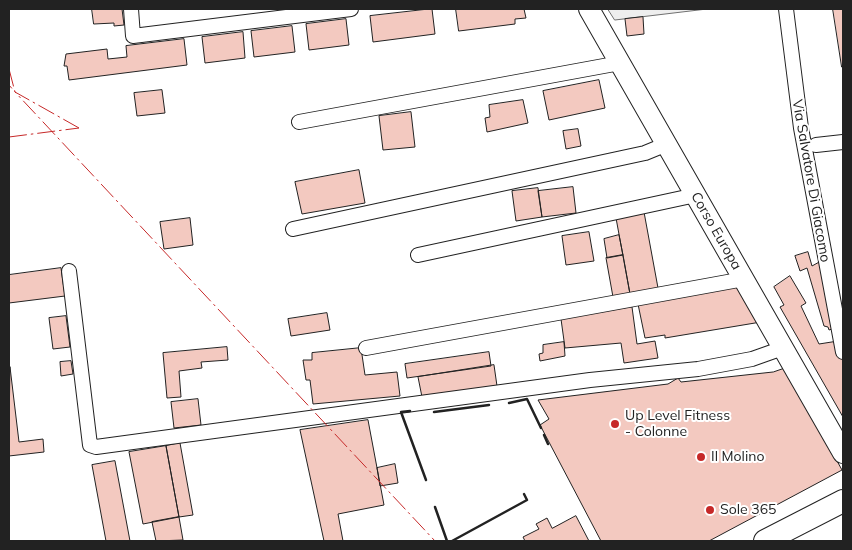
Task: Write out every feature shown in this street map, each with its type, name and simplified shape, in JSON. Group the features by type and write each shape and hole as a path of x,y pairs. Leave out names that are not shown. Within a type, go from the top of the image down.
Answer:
{"main road":[{"name":"Corso Europa","path":"589,9 843,452"},
{"path":"765,541 843,501"}],"street":[{"path":"131,9 133,36 352,9"},
{"name":"Via Salvatore Di Giacomo","path":"786,9 801,128 843,352"},
{"path":"299,122 620,63"},
{"path":"816,145 843,142"},
{"path":"293,229 645,154 666,144"},
{"path":"418,255 696,195"},
{"path":"69,271 90,445 96,447 590,380 698,369 752,359 784,348"},
{"path":"366,348 744,279"}],"shaded area":[{"path":"608,9 707,9 615,20"}],"building":[{"path":"92,9 122,9 124,25 114,26 114,23 94,24"},
{"path":"432,9 435,34 373,42 370,16"},
{"path":"456,9 524,9 526,18 515,19 515,24 459,31"},
{"path":"833,9 843,9 843,67 842,67"},
{"path":"643,17 644,34 627,36 625,19"},
{"path":"346,19 349,45 309,50 306,24"},
{"path":"292,26 295,52 254,57 251,31"},
{"path":"243,32 245,58 205,63 202,37"},
{"path":"184,39 187,65 69,80 67,66 64,66 66,54 107,49 108,59 127,57 126,46"},
{"path":"599,80 605,108 549,120 543,91"},
{"path":"162,90 165,113 137,116 134,93"},
{"path":"523,100 528,123 487,132 485,118 490,117 489,105"},
{"path":"411,112 415,147 383,150 379,116"},
{"path":"578,129 581,146 566,149 563,131"},
{"path":"359,170 365,203 302,214 295,182"},
{"path":"573,187 576,213 542,217 538,191"},
{"path":"538,188 542,217 516,221 512,191"},
{"path":"644,212 658,288 630,294 616,218"},
{"path":"190,218 193,245 164,249 160,222"},
{"path":"589,232 594,261 566,265 562,236"},
{"path":"619,235 623,255 607,258 604,239"},
{"path":"808,252 812,266 821,261 835,328 829,330 828,327 824,326 807,268 800,271 795,256"},
{"path":"623,255 630,294 613,297 606,258"},
{"path":"61,268 65,296 9,303 9,275"},
{"path":"790,276 806,303 801,306 819,344 838,341 843,362 843,417 780,307 784,305 774,287"},
{"path":"738,285 761,322 665,338 665,335 645,338 638,304"},
{"path":"632,307 637,344 655,341 658,358 624,363 621,343 565,348 561,319"},
{"path":"327,313 330,330 291,336 288,319"},
{"path":"66,316 70,347 53,349 49,318"},
{"path":"564,342 565,356 540,361 539,354 543,353 543,345"},
{"path":"227,347 228,360 201,362 202,368 179,371 181,397 167,398 163,353"},
{"path":"361,348 365,375 397,372 400,396 313,404 310,380 306,380 303,360 312,360 312,353"},
{"path":"489,352 491,366 407,378 405,364"},
{"path":"71,361 73,374 61,376 60,362"},
{"path":"494,365 497,386 422,397 418,377"},
{"path":"10,367 19,442 43,439 44,452 9,456"},
{"path":"786,368 842,470 709,541 601,541 540,425 549,419 538,400 668,384 678,378 681,382 773,372"},
{"path":"198,399 201,425 174,428 171,402"},
{"path":"368,420 384,505 338,514 343,541 324,541 300,430"},
{"path":"180,443 193,515 179,517 166,446"},
{"path":"166,446 179,517 143,524 129,452"},
{"path":"115,461 130,541 106,541 92,465"},
{"path":"395,464 398,483 380,486 377,468"},
{"path":"576,516 589,541 525,541 523,537 539,529 536,524 547,518 552,528"},
{"path":"179,517 183,540 156,541 152,522"}],"wall":[{"path":"509,403 527,399 541,428"},
{"path":"434,412 489,405"},
{"path":"410,411 401,412 426,480"},
{"path":"544,435 548,444"},
{"path":"452,541 527,500 524,494"},
{"path":"435,507 447,541"}],"power":[{"path":"9,69 15,92 9,85"},
{"path":"79,128 15,92 435,541"},
{"path":"9,137 79,128"}],"place":[{"name":"Up Level Fitness - Colonne","path":"615,424"},
{"name":"Il Molino","path":"701,457"},
{"name":"Sole 365","path":"710,510"}]}
